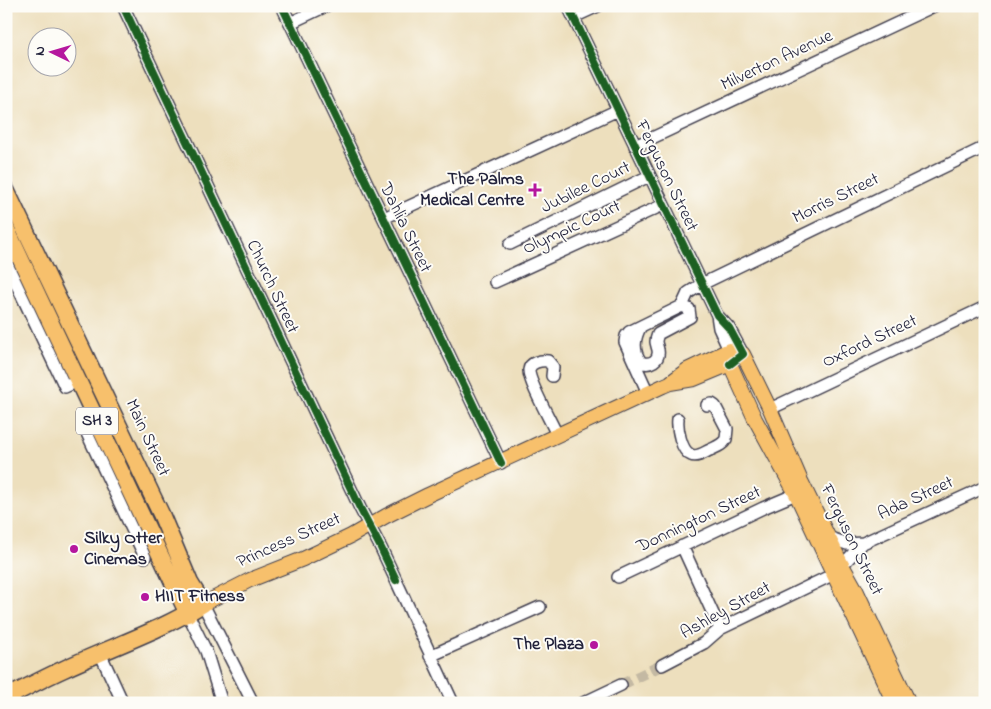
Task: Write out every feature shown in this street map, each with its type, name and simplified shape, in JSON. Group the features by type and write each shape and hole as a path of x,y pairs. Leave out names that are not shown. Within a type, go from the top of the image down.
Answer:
{"highway":[{"name":"Main Street","path":"6,190 161,514 190,583 203,604"},
{"name":"SH 3","path":"6,228 27,290 128,505 188,614"},
{"name":"Princess Street","path":"10,695 30,684 138,638 188,614 203,604"}],"main road":[{"name":"Princess Street","path":"203,604 250,580 303,559 351,536 428,495 501,463 670,383 686,370 734,356"},
{"name":"Ferguson Street","path":"734,356 770,409 828,537 838,570 894,703"},
{"name":"Ferguson Street","path":"734,356 755,419 838,570 856,590 909,703"}],"street":[{"name":"Church Street","path":"123,6 453,703"},
{"name":"Dahlia Street","path":"282,6 501,463"},
{"path":"290,24 326,6"},
{"name":"Ferguson Street","path":"568,6 717,315 729,328 734,356"},
{"path":"574,17 598,6"},
{"name":"Milverton Avenue","path":"635,146 934,6"},
{"path":"384,218 618,110"},
{"name":"Morris Street","path":"684,307 688,294 702,284 985,147"},
{"name":"Jubilee Court","path":"510,244 649,176"},
{"name":"Olympic Court","path":"495,282 663,205"},
{"path":"6,262 27,290"},
{"path":"641,326 634,349 641,362 647,364 655,361 658,357 657,336 662,331 688,319 690,313 684,307 641,326 626,334 625,339 648,393"},
{"name":"Oxford Street","path":"770,409 985,307"},
{"path":"552,376 553,368 548,361 539,361 531,365 531,379 558,435"},
{"path":"678,419 678,434 687,452 692,456 722,444 726,439 726,429 715,406 712,404 707,405"},
{"path":"85,429 109,463"},
{"name":"Ada Street","path":"838,570 862,543 985,486"},
{"name":"Donnington Street","path":"618,577 796,494"},
{"path":"128,505 145,557"},
{"path":"828,537 846,544 862,543"},
{"path":"682,546 720,629"},
{"name":"Ashley Street","path":"662,665 704,643 720,629 838,570"},
{"name":"Main Street","path":"203,604 254,703"},
{"path":"430,656 540,606"},
{"path":"188,614 206,651 222,703"},
{"path":"100,653 123,703"},
{"path":"583,703 609,698 621,685"}],"green space":[{"path":"6,202 150,506 166,548 164,548 6,215"}],"tunnel":[{"path":"621,685 662,665"}],"cycle path":[{"path":"123,6 360,508 396,580"},
{"path":"282,6 501,463"},
{"path":"568,6 717,315 729,328 743,354 730,364"}],"place":[{"name":"The Palms Medical Centre","path":"535,190"},
{"name":"Silky Otter Cinemas","path":"74,549"},
{"name":"HIIT Fitness","path":"145,597"},
{"name":"The Plaza","path":"594,645"}]}
